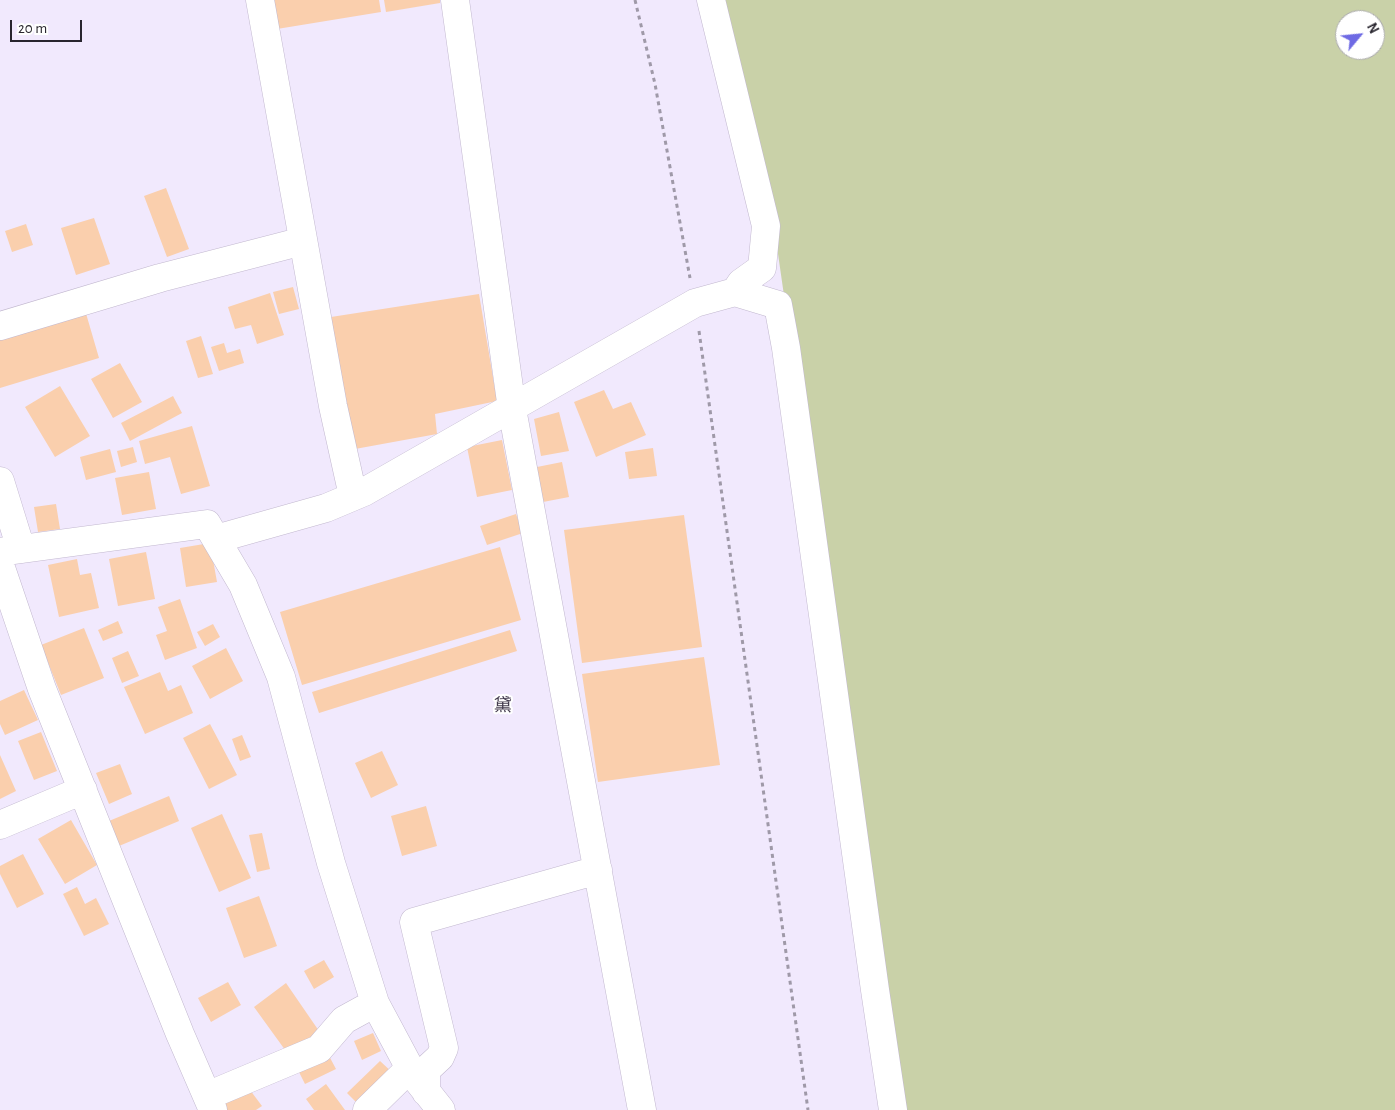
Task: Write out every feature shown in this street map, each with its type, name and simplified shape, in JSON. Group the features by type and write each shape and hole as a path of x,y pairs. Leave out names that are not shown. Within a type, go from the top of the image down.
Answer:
{"street":[{"path":"260,0 333,406 353,496"},
{"path":"455,0 512,409 642,1110"},
{"path":"711,0 766,226 762,268 740,283 734,292"},
{"path":"0,326 160,278 303,241"},
{"path":"216,539 326,508 364,492 695,304 734,292 778,305 786,348 893,1110"},
{"path":"0,481 7,555 42,689 180,1034 210,1103 319,1049 344,1020 375,1003"},
{"path":"7,555 207,524 243,585 281,676 331,863 375,1003 410,1068 434,1101"},
{"path":"0,825 84,790"},
{"path":"434,1101 426,1070 440,1057 444,1048 414,922 598,870"},
{"path":"367,1110 410,1068"}],"path":[{"path":"635,0 655,84 695,304 808,1110"}],"green space":[{"path":"722,0 1395,0 1395,1110 901,1110 772,212"}],"building":[{"path":"272,0 379,0 381,12 277,29"},
{"path":"384,0 440,0 440,3 386,12"},
{"path":"166,188 189,249 167,257 144,196"},
{"path":"94,218 110,264 76,275 61,228"},
{"path":"26,224 33,245 12,252 5,231"},
{"path":"293,287 299,309 279,314 273,292"},
{"path":"270,293 284,335 257,344 251,325 235,329 228,307"},
{"path":"479,294 497,401 435,414 437,434 355,449 331,317"},
{"path":"85,310 99,358 0,388 0,337"},
{"path":"201,336 213,374 198,378 186,341"},
{"path":"224,343 227,353 240,349 244,363 219,371 211,347"},
{"path":"120,363 142,402 113,418 91,379"},
{"path":"60,386 90,436 55,457 25,407"},
{"path":"604,390 613,409 631,402 646,435 596,457 574,402"},
{"path":"173,396 182,413 130,441 121,423"},
{"path":"559,412 569,451 541,456 534,419"},
{"path":"192,426 210,486 181,494 170,457 145,464 139,441"},
{"path":"502,440 512,490 477,497 467,447"},
{"path":"133,447 137,462 121,467 117,451"},
{"path":"653,448 657,476 629,479 625,452"},
{"path":"110,449 116,472 86,480 80,457"},
{"path":"562,462 569,497 543,502 537,467"},
{"path":"149,472 156,509 122,515 115,478"},
{"path":"56,504 60,529 38,532 34,507"},
{"path":"516,514 523,533 487,545 480,526"},
{"path":"684,515 702,647 582,663 564,530"},
{"path":"210,543 217,582 186,587 180,548"},
{"path":"500,547 521,620 302,685 280,612"},
{"path":"146,552 155,599 118,606 109,559"},
{"path":"77,559 80,575 91,573 99,608 59,617 48,565"},
{"path":"180,599 197,648 165,660 156,635 167,631 158,607"},
{"path":"118,621 123,633 103,641 98,630"},
{"path":"213,624 220,637 205,646 197,632"},
{"path":"84,628 104,678 61,695 41,645"},
{"path":"510,630 517,651 319,713 312,692"},
{"path":"226,648 243,681 210,699 192,666"},
{"path":"128,651 139,676 122,683 112,658"},
{"path":"704,657 720,765 598,782 582,674"},
{"path":"160,672 168,691 181,685 193,713 145,734 124,687"},
{"path":"24,690 38,720 5,735 0,724 0,701"},
{"path":"210,724 237,775 209,789 183,738"},
{"path":"41,732 57,771 34,780 18,741"},
{"path":"242,735 251,757 240,761 232,739"},
{"path":"382,751 398,785 371,798 355,763"},
{"path":"0,755 16,791 0,799"},
{"path":"120,764 132,794 109,804 96,773"},
{"path":"169,796 179,821 119,846 109,821"},
{"path":"426,806 437,846 402,856 391,816"},
{"path":"222,814 251,878 219,892 191,828"},
{"path":"71,820 97,865 65,884 38,839"},
{"path":"262,833 270,869 257,872 249,835"},
{"path":"23,854 44,894 17,908 0,874 0,866"},
{"path":"77,887 85,904 96,898 109,924 84,936 63,894"},
{"path":"259,896 277,946 244,958 226,908"},
{"path":"324,960 334,977 314,989 304,971"},
{"path":"228,982 241,1005 211,1022 198,998"},
{"path":"286,983 319,1031 288,1054 254,1007"},
{"path":"373,1033 381,1051 362,1060 354,1041"},
{"path":"328,1054 336,1069 305,1084 298,1070"},
{"path":"380,1061 394,1074 361,1107 347,1093"},
{"path":"326,1084 345,1110 314,1110 306,1099"},
{"path":"247,1086 262,1106 256,1110 224,1110 220,1104"}],"district":[{"name":"黛","path":"503,706"}]}
